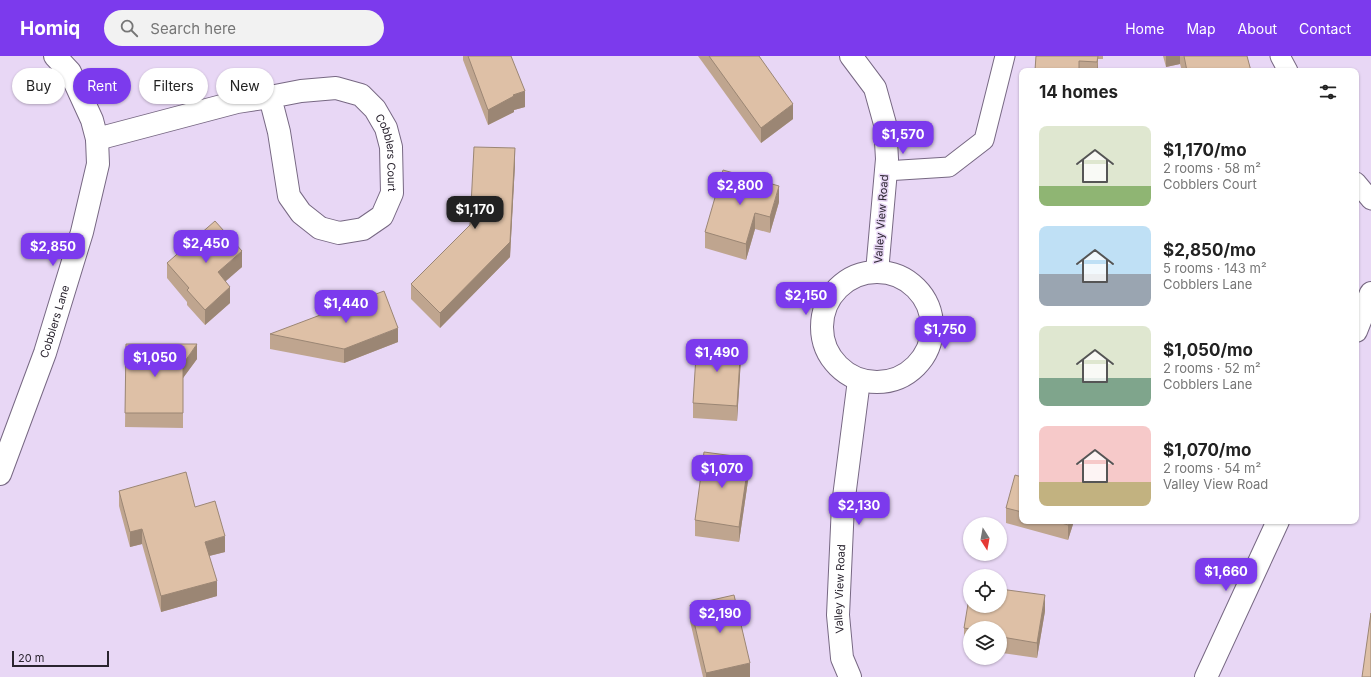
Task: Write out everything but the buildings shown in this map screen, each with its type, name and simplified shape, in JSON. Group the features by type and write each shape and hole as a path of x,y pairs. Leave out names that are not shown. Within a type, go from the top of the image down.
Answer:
{"street":[{"name":"Cobblers Lane","path":"0,474 45,353 82,232 98,164 97,139 92,120 70,72 55,56"},
{"name":"Valley View Road","path":"851,56 875,88 885,124 887,159 885,171 886,274"},
{"name":"Cobblers Court","path":"336,88 361,95 375,109 386,128 391,147 392,193 382,216 363,229 339,233 320,228 301,213 289,196 279,132 270,97 301,91 336,88"},
{"name":"Cobblers Court","path":"97,139 229,104"},
{"name":"Valley View Road","path":"864,274 886,274 910,283 922,295 930,311 932,328 929,345 921,360 909,372 899,378 876,382 859,380 846,374 835,364 828,351 823,338 822,324 825,310 831,298 840,287 851,279 864,274"},
{"path":"1359,323 1371,293"},
{"name":"Valley View Road","path":"850,677 842,658 838,615 843,505 859,380"},
{"path":"1206,677 1277,524"}],"lane":[{"path":"885,171 949,167 984,140 1005,56"},
{"path":"1280,56 1286,68"},
{"path":"1359,186 1371,200"}]}
